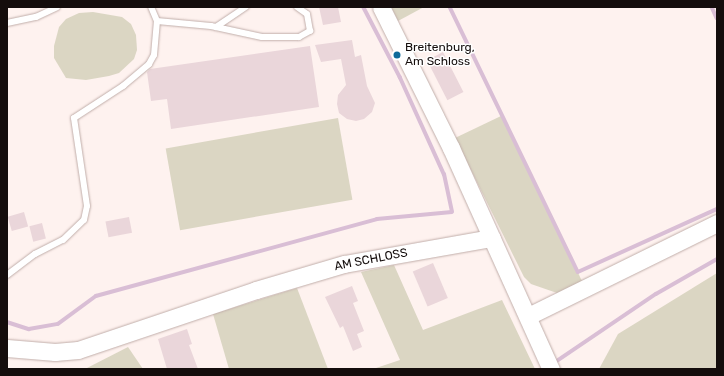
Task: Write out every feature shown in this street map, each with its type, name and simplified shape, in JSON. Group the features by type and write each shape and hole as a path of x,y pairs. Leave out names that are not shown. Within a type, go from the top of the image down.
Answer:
{"main road":[{"path":"381,7 451,148 549,363"},
{"path":"528,316 717,224"},
{"name":"AM SCHLOSS","path":"7,348 55,352 78,350 256,290 344,264 492,238"}],"lane":[{"path":"7,23 36,17 57,7"},
{"path":"7,275 35,254 63,240 84,220 87,206 74,118 123,86 149,64 154,55 157,21 152,7"},
{"path":"216,27 246,7"},
{"path":"157,21 216,27 262,37 299,37 310,31 307,14 298,7"}],"shaded area":[{"path":"391,7 424,7 398,21"},
{"path":"93,12 122,17 131,24 136,35 137,50 134,59 119,73 109,76 86,80 66,78 54,58 54,46 59,27 66,19 79,13"},
{"path":"501,116 582,281 557,293 531,284 524,277 455,138"},
{"path":"338,118 352,200 180,230 166,148"},
{"path":"394,265 423,330 502,300 535,369 373,369 400,360 361,272"},
{"path":"717,273 717,369 599,369 618,334"},
{"path":"297,288 328,369 229,369 213,314"},
{"path":"128,347 143,369 85,369"}],"building":[{"path":"319,7 338,7 341,22 323,25"},
{"path":"352,40 355,57 361,55 367,86 375,103 372,112 364,119 356,121 347,119 339,113 337,104 338,95 346,85 341,59 321,62 315,45"},
{"path":"310,46 319,107 171,129 167,99 151,101 147,72 150,69"},
{"path":"443,52 463,92 447,100 427,60"},
{"path":"24,212 28,226 12,231 8,217"},
{"path":"129,217 132,233 108,237 105,222"},
{"path":"42,223 46,239 33,242 29,226"},
{"path":"433,263 448,298 428,307 413,272"},
{"path":"352,286 358,301 353,303 364,331 357,334 362,347 353,351 343,326 340,328 325,297"},
{"path":"187,329 192,344 189,345 198,369 167,369 158,339"}],"waterway":[{"path":"7,322 29,329 58,324 96,296 377,219 452,212 444,175 400,78 363,7"},
{"path":"450,7 578,272 717,209"},
{"path":"712,7 717,18"},
{"path":"554,363 656,294 717,259"}],"place":[{"name":"Breitenburg, Am Schloss","path":"397,55"}]}
